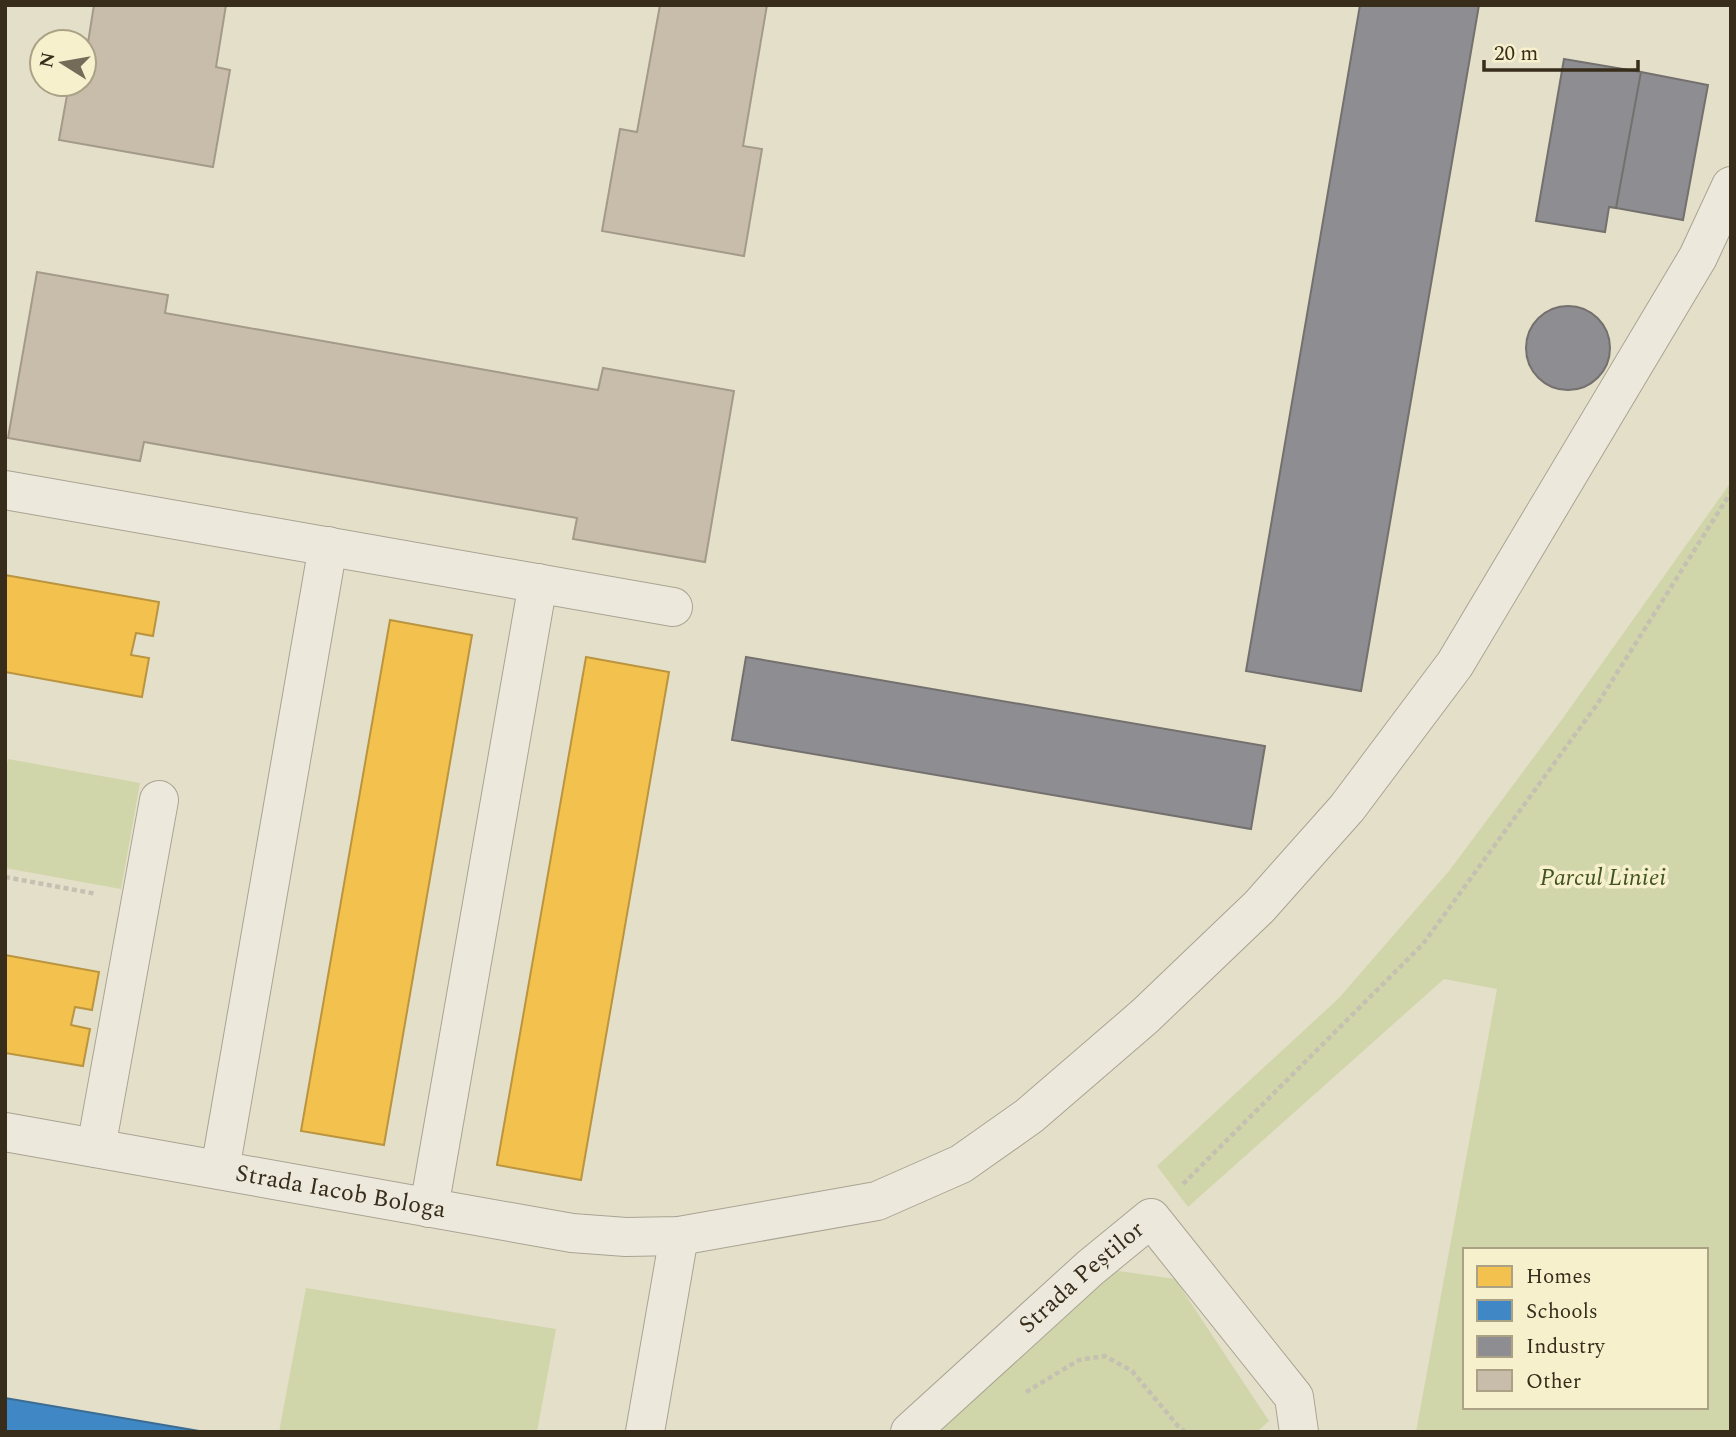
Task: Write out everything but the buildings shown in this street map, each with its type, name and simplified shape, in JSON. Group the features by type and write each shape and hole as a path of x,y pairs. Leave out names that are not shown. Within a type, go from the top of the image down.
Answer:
{"street":[{"name":"Strada Iacob Bologa","path":"5,1132 572,1233 626,1237 679,1236 877,1201 961,1164 1040,1107 1145,1016 1259,908 1348,808 1455,664 1698,257 1731,186"},
{"path":"5,489 673,607"},
{"path":"220,1170 328,546"},
{"path":"429,1208 538,583"},
{"path":"96,1148 159,800"},
{"name":"Strada Peștilor","path":"910,1432 1090,1268 1151,1218 1294,1397 1299,1432"},
{"path":"645,1432 679,1236"}],"path":[{"path":"1151,1218 1423,944 1598,703 1731,492"},
{"path":"5,877 140,902"},
{"path":"1020,1396 1079,1360 1105,1356 1132,1371 1185,1432"}],"green space":[{"name":"Parcul Liniei","path":"1731,482 1731,1432 1416,1432 1497,989 1444,979 1188,1207 1157,1166 1339,998 1449,871 1563,718"},
{"path":"8,759 140,783 121,889 5,868 5,773"},
{"path":"1105,1269 1175,1279 1269,1421 1257,1432 933,1432"},
{"path":"306,1288 556,1329 537,1432 279,1432"}]}
